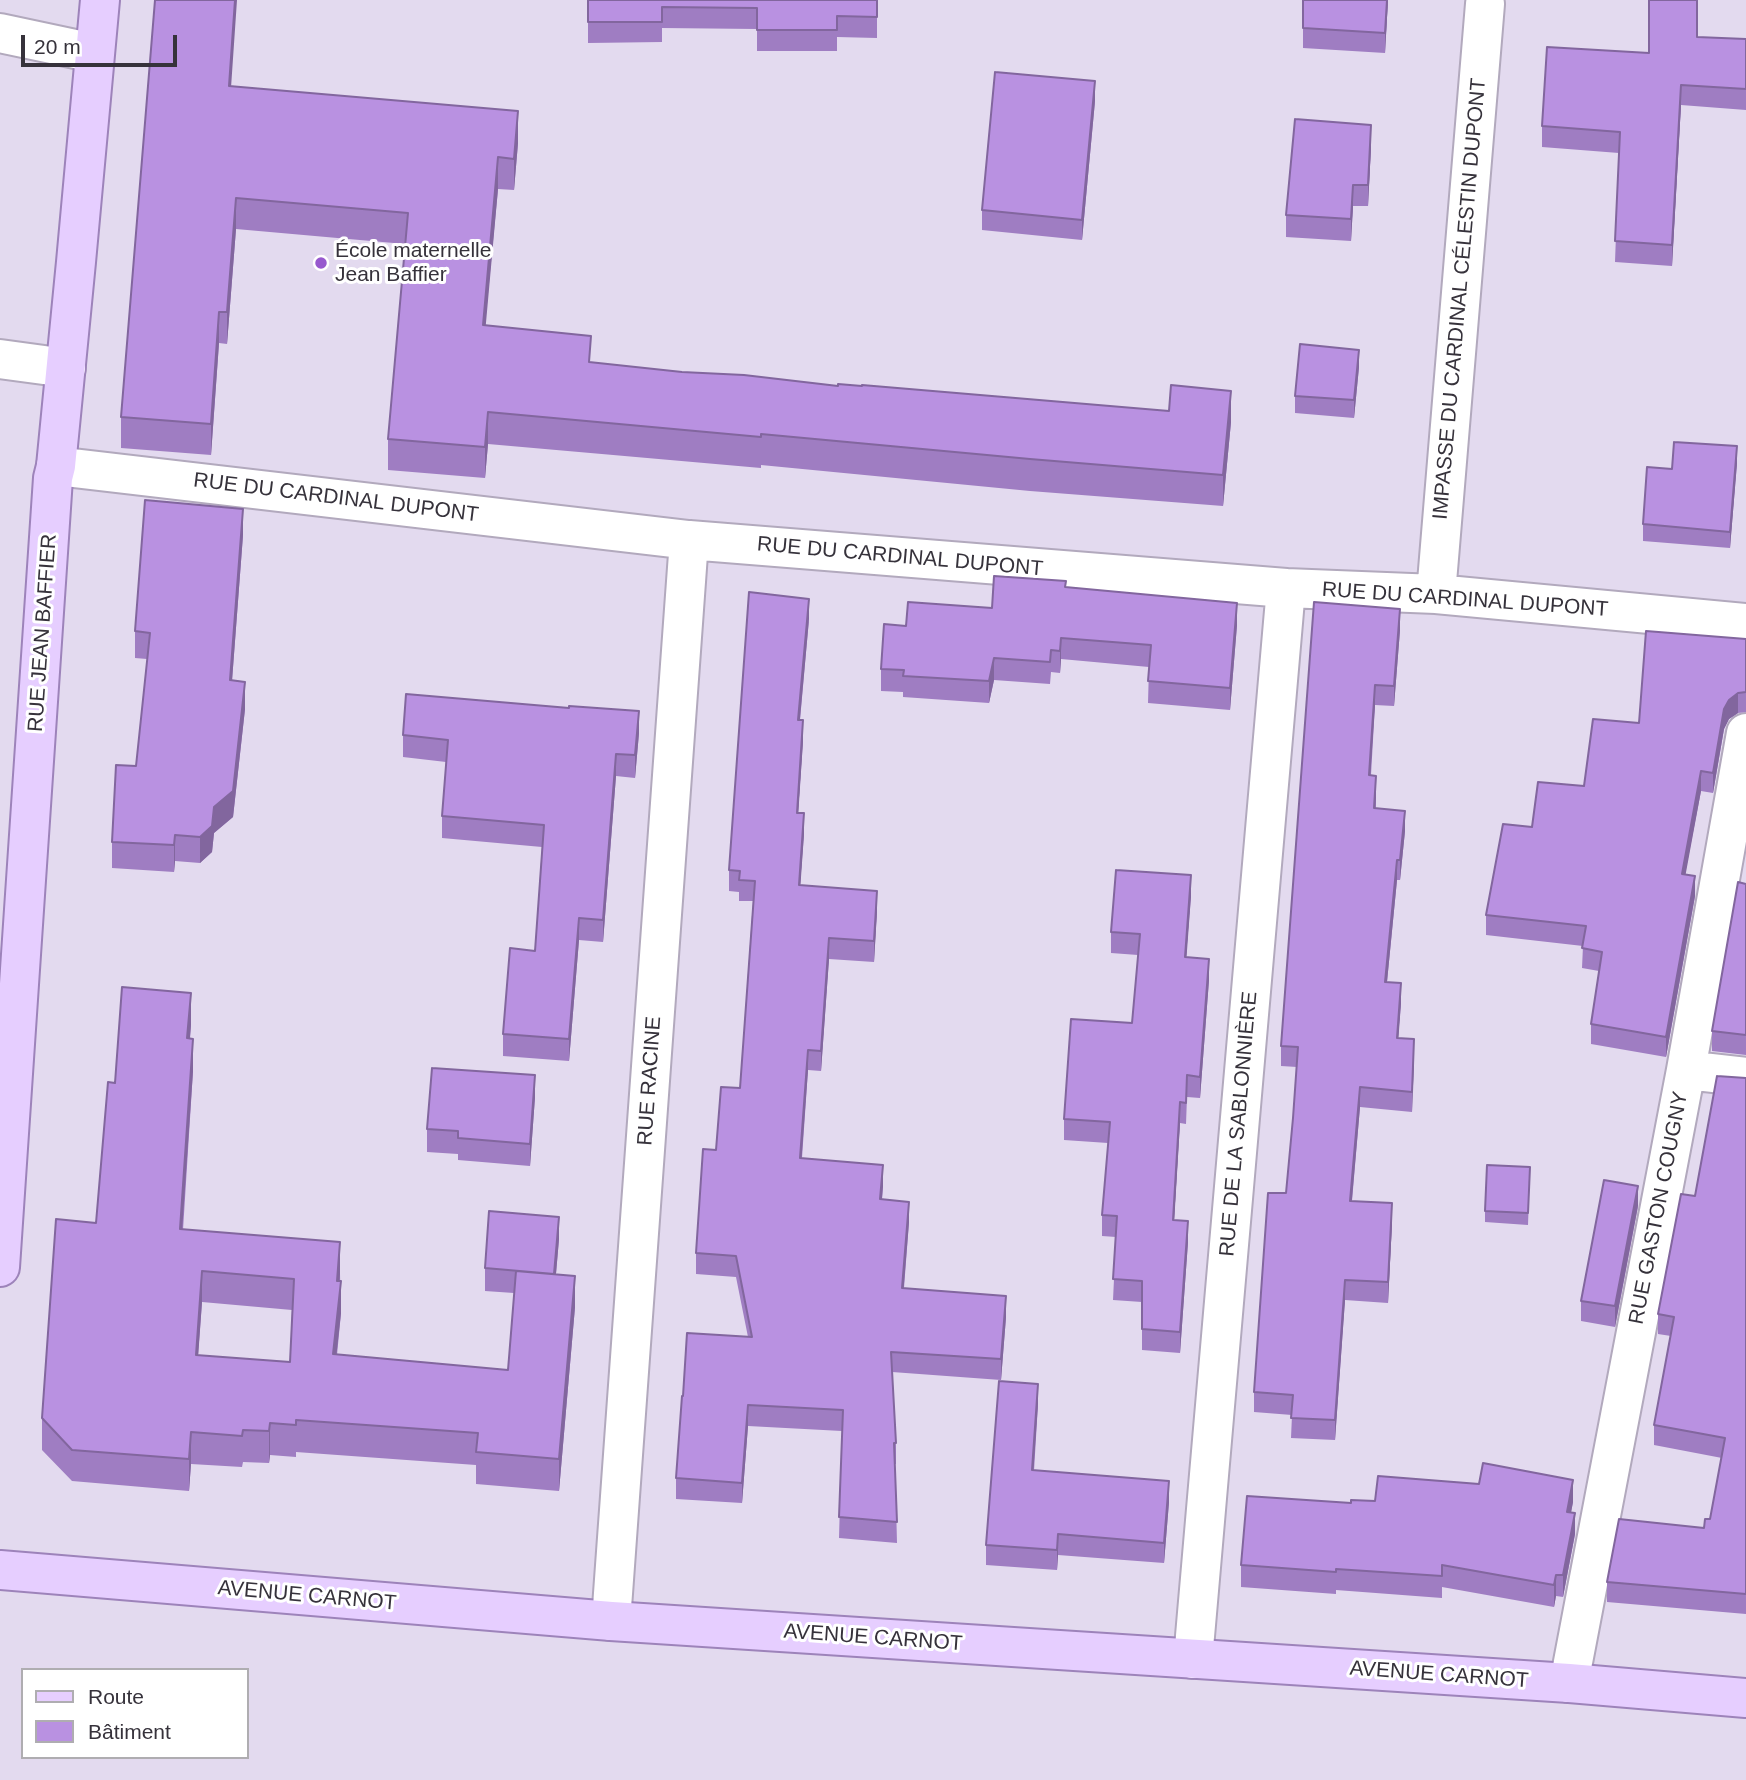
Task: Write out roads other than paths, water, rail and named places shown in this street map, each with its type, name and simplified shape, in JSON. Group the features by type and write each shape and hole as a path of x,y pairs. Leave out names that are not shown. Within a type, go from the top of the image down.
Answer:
{"main road":[{"name":"RUE JEAN BAFFIER","path":"0,1266 53,478 66,368 100,0"},
{"name":"AVENUE CARNOT","path":"0,1570 611,1621 1569,1683 1746,1698"}],"street":[{"name":"IMPASSE DU CARDINAL CÉLESTIN DUPONT","path":"1436,594 1485,4"},
{"path":"0,33 94,53"},
{"path":"0,359 66,368"},
{"name":"RUE DU CARDINAL DUPONT","path":"56,466 689,540 1286,588 1436,594 1746,623"},
{"name":"RUE RACINE","path":"611,1621 689,540"},
{"name":"RUE DE LA SABLONNIÈRE","path":"1193,1659 1286,588"},
{"name":"RUE GASTON COUGNY","path":"1569,1683 1686,1070 1746,733"},
{"path":"1686,1070 1746,1077"}],"place":[{"name":"École maternelle Jean Baffier","path":"321,263"}]}
